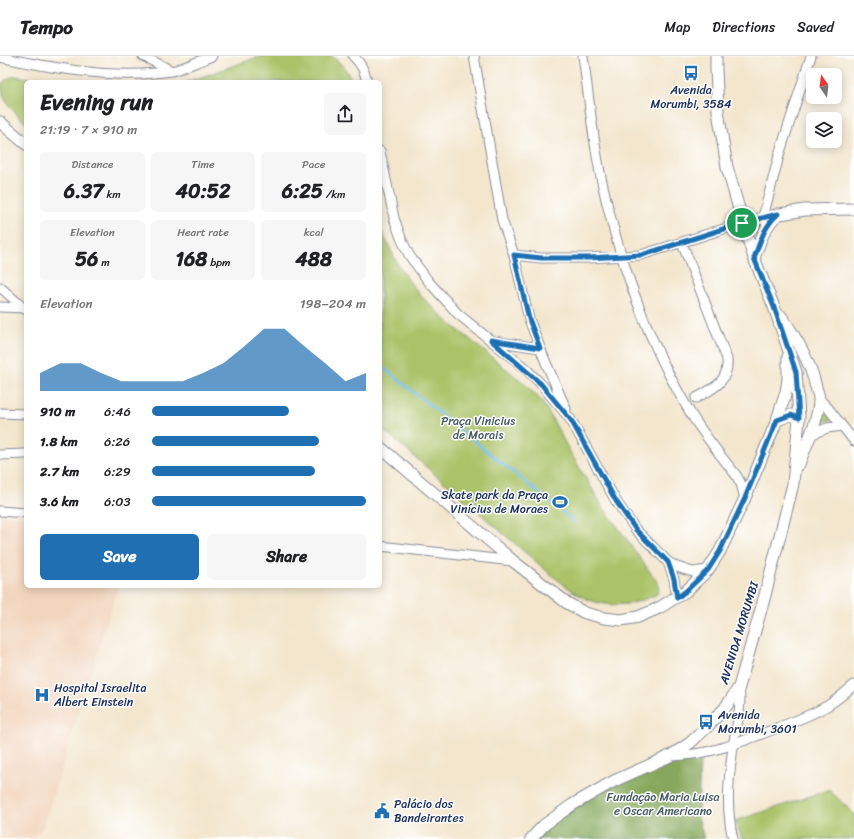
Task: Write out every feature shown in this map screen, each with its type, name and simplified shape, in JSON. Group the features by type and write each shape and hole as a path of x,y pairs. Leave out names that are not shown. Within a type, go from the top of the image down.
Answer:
{"main road":[{"name":"AVENIDA MORUMBI","path":"716,56 718,111 727,167 742,223 754,258 774,307 796,372 799,418 795,473"},
{"path":"0,122 24,142"},
{"path":"742,223 763,217 805,210 854,208"},
{"path":"754,258 765,229 769,222 778,214"},
{"name":"AVENIDA MORUMBI","path":"531,839 544,825 572,805 614,781 670,756 690,743 707,728 725,708 739,687 764,599 795,473 816,419 819,399 813,373 792,331 774,307"},
{"path":"382,449 513,561 567,603 585,613 604,618 621,620 638,617 660,608 691,588 708,570 720,551 745,498 777,420 786,392 788,363 785,339"},
{"path":"777,420 791,404 798,390 813,373"},
{"path":"777,420 791,415 799,418"}],"street":[{"path":"144,56 172,71"},
{"path":"0,57 94,72 143,74 172,71 212,56"},
{"path":"353,56 365,72 367,80"},
{"path":"474,56 502,220 514,255 529,319 571,420 616,501 636,530 668,562 693,572 708,570"},
{"path":"583,56 602,181 621,256 642,315 669,375 692,415 736,475 741,484 745,498"},
{"path":"763,217 780,152 811,56"},
{"path":"382,160 394,218 401,238 410,255 429,282 458,314 491,340 541,384 571,420"},
{"path":"514,255 541,258 589,258 642,255 742,223"},
{"path":"682,242 727,359 725,376 715,387 696,398"},
{"path":"0,288 24,307"},
{"path":"0,308 24,309"},
{"path":"491,340 540,348"},
{"path":"819,399 854,441"},
{"path":"0,414 24,414"},
{"path":"810,435 827,428 842,426"},
{"path":"0,455 24,454"},
{"path":"0,511 24,513"},
{"path":"382,546 513,561"},
{"path":"668,562 674,579 677,598"},
{"path":"670,756 687,756 734,744 827,706 854,685"},
{"path":"733,839 729,822 728,806 730,770 740,705 739,687"}],"shaded area":[{"name":"Hospital Israelita Albert Einstein","path":"0,514 24,517 24,588 117,588 43,827 33,839 0,839"}],"green space":[{"path":"261,56 332,56 344,67 352,80 193,80"},
{"path":"15,76 42,80 24,80 24,121 6,101 4,96 2,84 9,78"},
{"name":"Praça Vinicius de Morais","path":"382,232 397,263 420,295 446,320 525,384 540,399 601,504 658,583 659,590 657,594 638,602 618,605 598,603 579,595 549,573 382,429"},
{"path":"823,407 831,420 820,422"},
{"name":"Fundação Maria Luisa e Oscar Americano","path":"700,760 698,816 704,839 536,839 560,815 603,791 642,774 677,764"},
{"path":"829,790 854,814 854,839 742,839 735,821"}],"waterway":[{"path":"382,367 575,522"}],"place":[{"name":"Avenida Morumbi, 3584","path":"691,73"},
{"name":"Skate park da Praça Vinícius de Moraes","path":"560,502"},
{"name":"Hospital Israelita Albert Einstein","path":"42,695"},
{"name":"Avenida Morumbi, 3601","path":"706,722"},
{"name":"Palácio dos Bandeirantes","path":"382,811"}],"route":[{"path":"778,214 769,222 765,229 754,258 774,307 796,372 799,418 791,415 777,420 745,498 720,551 708,570 699,580 677,598 674,579 668,562 636,530 616,501 571,420 541,384 491,340 540,348 529,319 514,255 541,258 589,258 642,255 742,223 778,214"}]}
